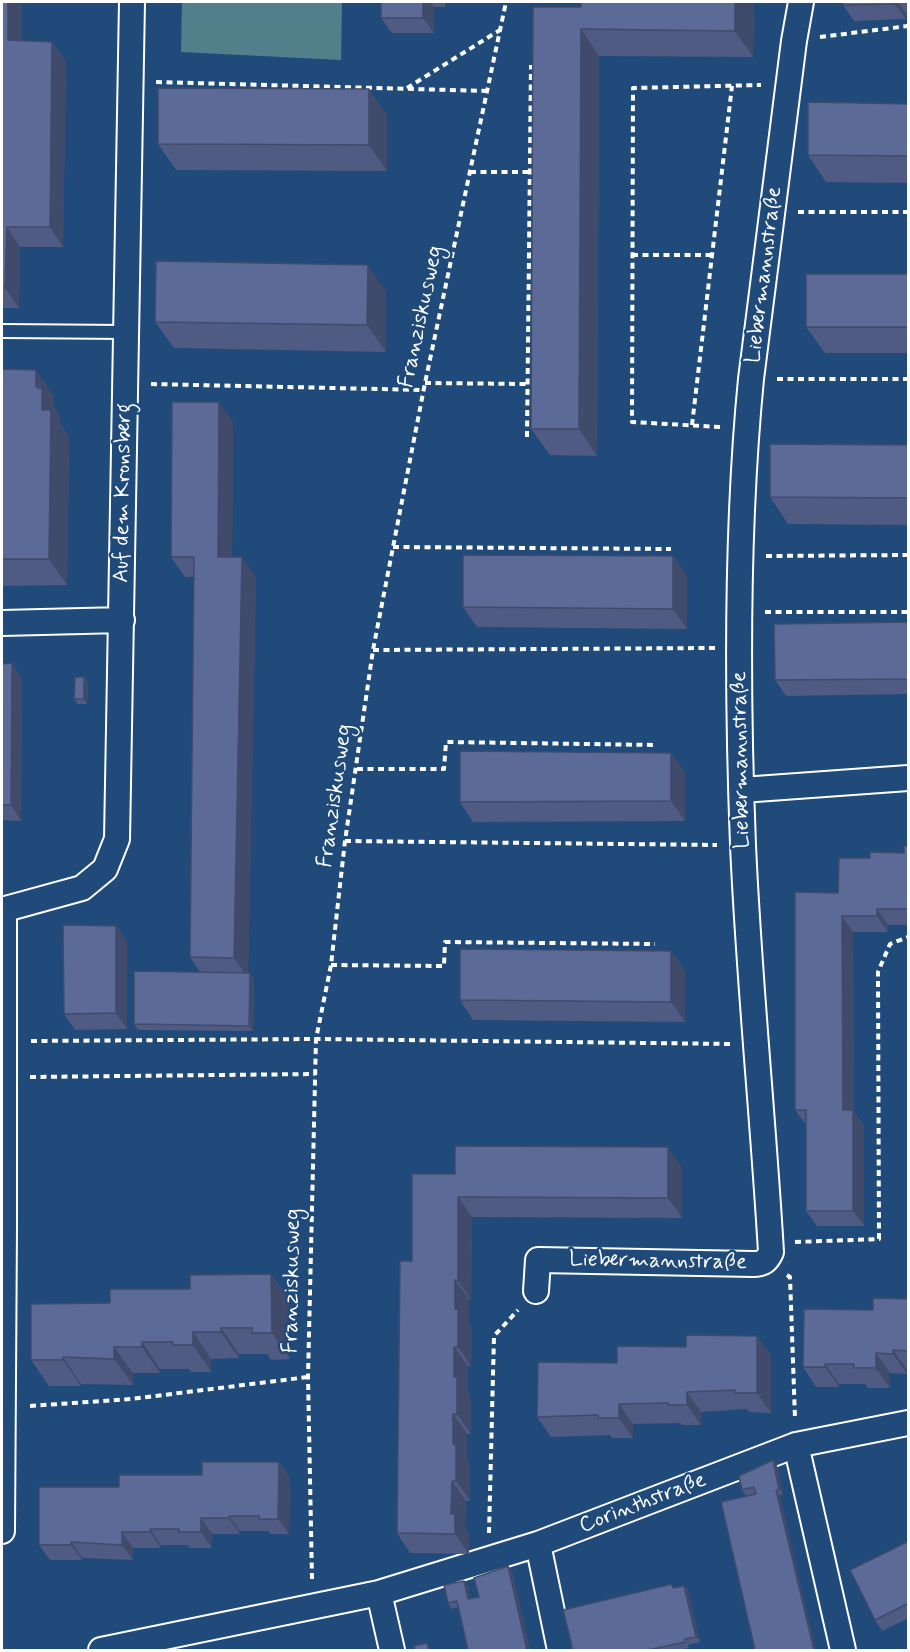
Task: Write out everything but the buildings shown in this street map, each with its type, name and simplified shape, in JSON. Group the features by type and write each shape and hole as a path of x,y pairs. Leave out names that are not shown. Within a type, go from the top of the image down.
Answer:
{"street":[{"name":"Auf dem Kronsberg","path":"3,910 82,888 105,869 117,839 132,2"},
{"name":"Liebermannstraße","path":"536,1291 538,1260 761,1264 769,1251 746,898 742,790 741,556 746,429 751,380 794,40 801,2"},
{"path":"2,623 122,620"},
{"path":"742,790 909,778"},
{"path":"2,1531 5,1077 3,910"},
{"name":"Corinthstraße","path":"101,1650 379,1593 538,1544 796,1445 909,1423"},
{"path":"796,1445 843,1650"},
{"path":"538,1544 560,1650"},
{"path":"379,1593 392,1650"}],"lane":[{"path":"2,331 126,332"}],"path":[{"name":"Franziskusweg","path":"314,1607 311,1574 308,1377 316,1039 331,965 345,841 373,650 423,390 506,2"},
{"path":"794,40 909,26"},
{"path":"406,88 500,30"},
{"path":"527,437 531,65"},
{"path":"131,82 487,91"},
{"path":"746,429 632,422 633,88 789,85"},
{"path":"692,425 732,86"},
{"path":"470,172 530,172"},
{"path":"773,212 909,212"},
{"path":"632,255 712,255"},
{"path":"751,380 909,379"},
{"path":"425,383 527,384"},
{"path":"126,384 423,390"},
{"path":"393,547 671,549"},
{"path":"741,556 909,555"},
{"path":"740,612 909,612"},
{"path":"373,650 695,647"},
{"path":"357,769 444,769 446,742 656,745"},
{"path":"345,841 691,846"},
{"path":"769,1251 879,1239 878,972 890,944 909,936"},
{"path":"331,965 444,966 445,942 655,944"},
{"path":"5,1041 316,1039 706,1044"},
{"path":"5,1077 315,1074"},
{"path":"769,1251 790,1277 796,1445"},
{"path":"488,1561 494,1336 536,1291"},
{"path":"2,1408 131,1399 308,1377"}],"green space":[{"path":"182,2 342,2 341,60 181,52"}]}
